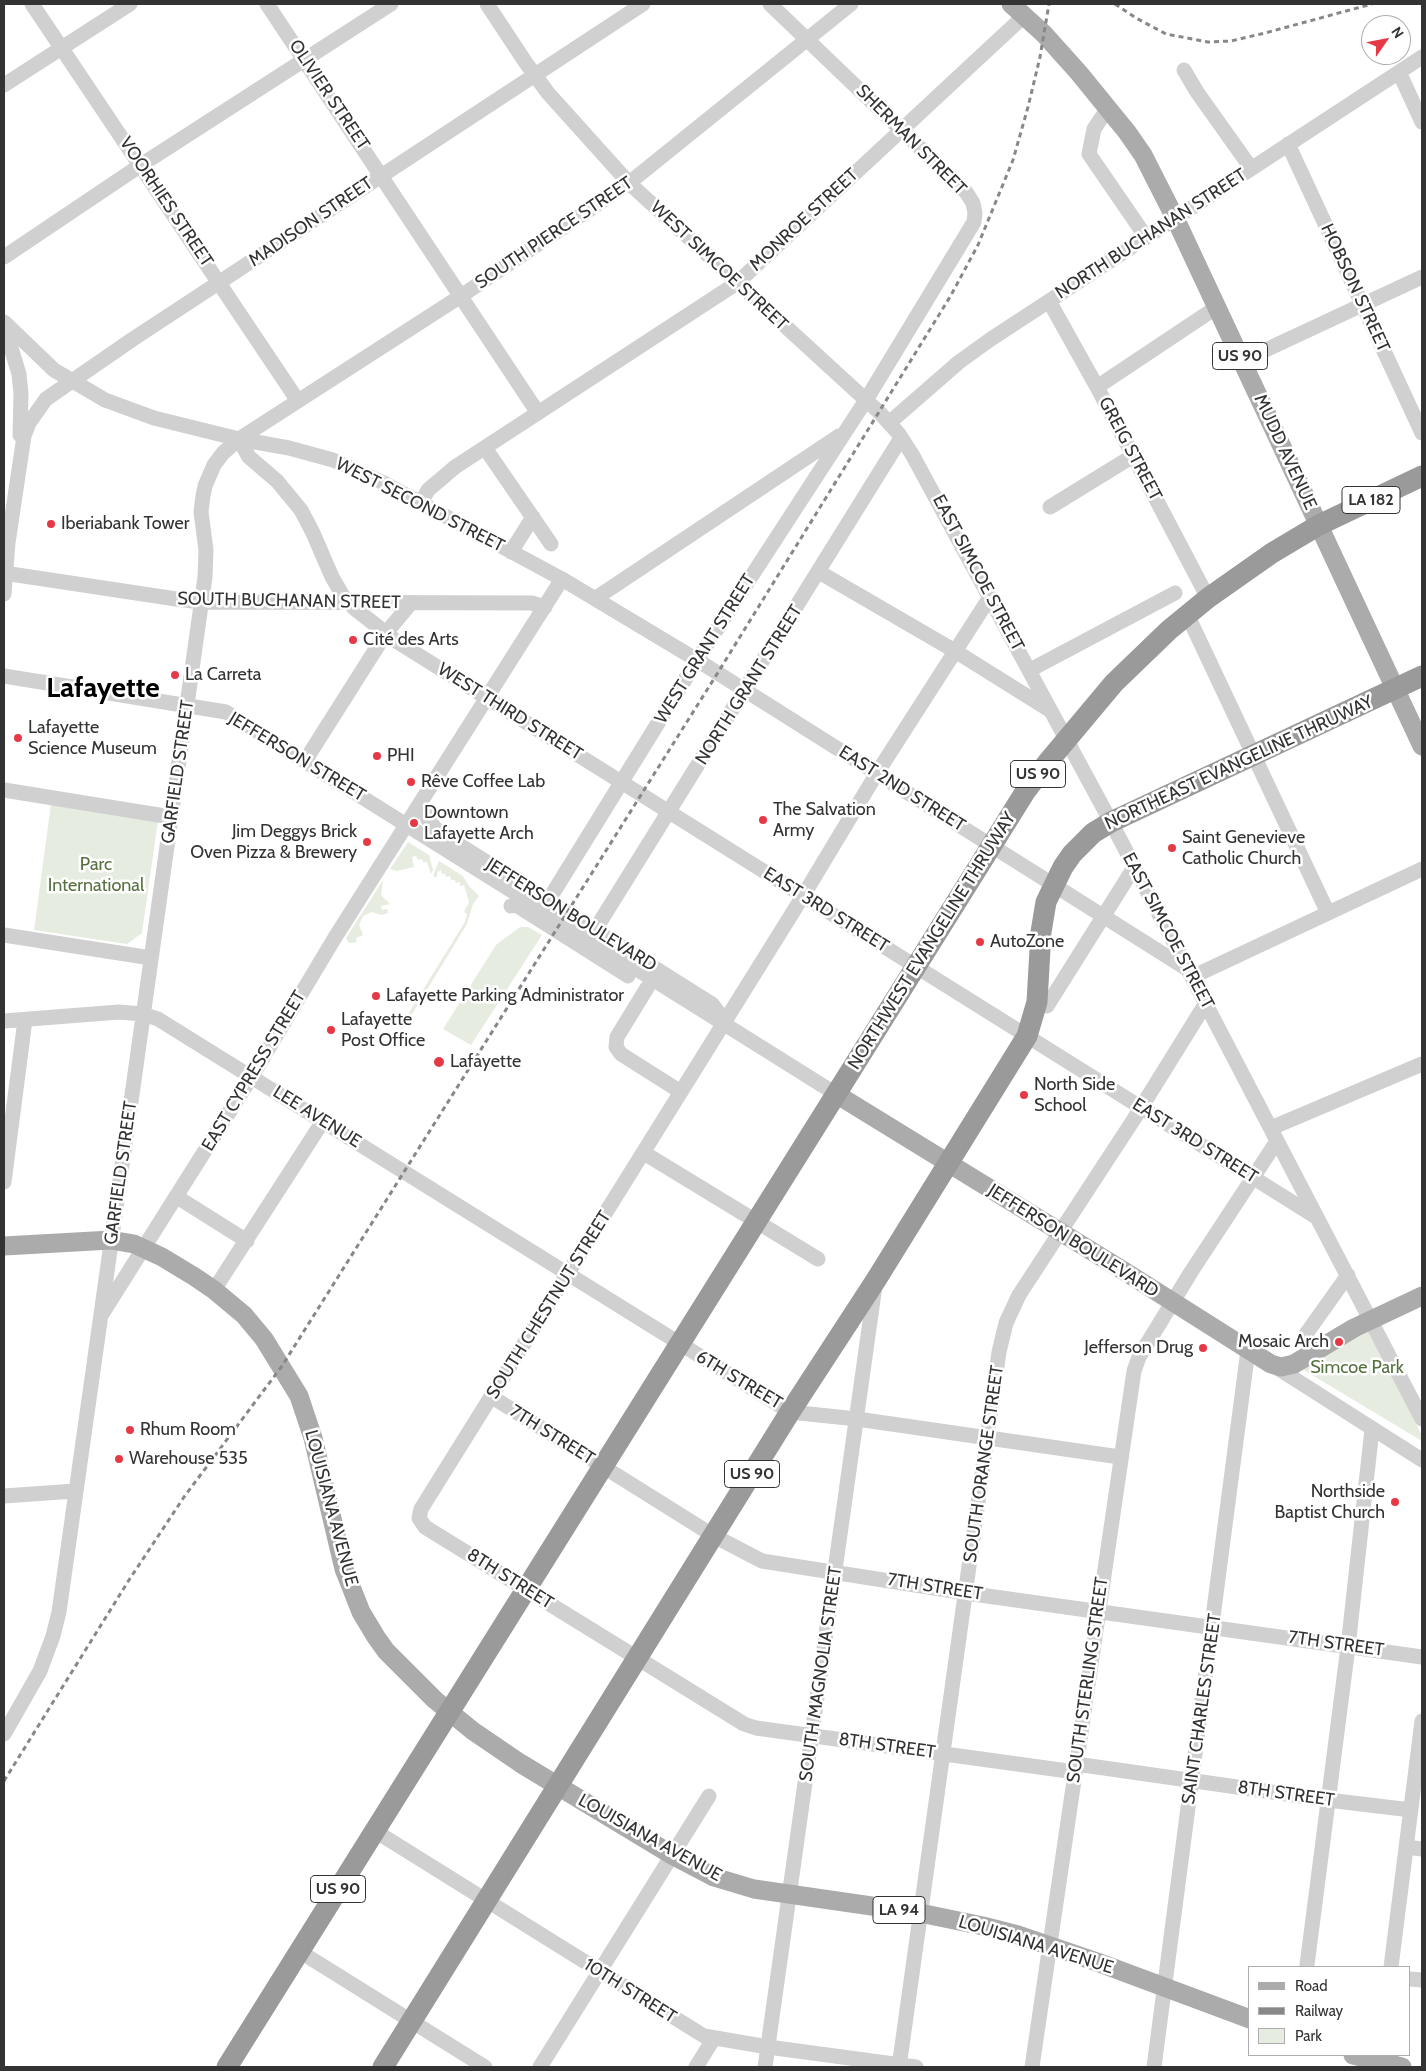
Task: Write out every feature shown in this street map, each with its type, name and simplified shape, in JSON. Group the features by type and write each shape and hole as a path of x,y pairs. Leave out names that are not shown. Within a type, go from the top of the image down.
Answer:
{"highway":[{"name":"NORTHWEST EVANGELINE THRUWAY","path":"836,1094 1025,792 1066,738 1114,683 1187,614 1272,553 1319,525 1422,476"},
{"name":"NORTHEAST EVANGELINE THRUWAY","path":"949,1164 1027,1036 1037,1002 1039,946 1043,917 1054,884 1072,854 1093,833 1111,822 1422,676"},
{"name":"US 90","path":"227,2067 836,1094"},
{"name":"US 90","path":"382,2067 790,1412 949,1164"}],"main road":[{"name":"MUDD AVENUE","path":"1018,10 1044,34 1091,87 1143,155 1175,218 1422,746"},
{"name":"JEFFERSON BOULEVARD","path":"836,1094 1271,1364"},
{"name":"LOUISIANA AVENUE","path":"4,1246 111,1240 145,1248 162,1256 214,1290 244,1315 258,1330 299,1396 308,1423 344,1569 361,1612 386,1651 410,1676 473,1732 504,1753 672,1855 714,1877 754,1889 920,1913 983,1926 1050,1946 1248,2018"},
{"path":"1271,1364 1280,1367 1294,1364 1371,1319 1422,1296"},
{"path":"1357,2056 1402,2067"}],"street":[{"name":"VOORHIES STREET","path":"32,4 298,401"},
{"path":"4,85 130,4"},
{"name":"OLIVIER STREET","path":"267,4 538,413"},
{"path":"4,257 141,164 391,4"},
{"name":"WEST SIMCOE STREET","path":"487,4 535,76 629,183 889,423"},
{"name":"MADISON STREET","path":"11,470 29,423 46,399 643,4"},
{"name":"SHERMAN STREET","path":"770,4 966,192 976,213 970,232 866,400"},
{"name":"SOUTH PIERCE STREET","path":"239,439 461,296 629,183 851,4"},
{"name":"MONROE STREET","path":"421,503 428,490 443,476 737,282 902,129 1018,10"},
{"name":"NORTH BUCHANAN STREET","path":"889,423 959,362 1146,237 1422,57"},
{"path":"1184,70 1197,92 1251,168"},
{"path":"1399,72 1422,122"},
{"path":"1108,108 1092,136 1089,154 1146,237"},
{"name":"HOBSON STREET","path":"1288,144 1422,433"},
{"path":"1242,361 1422,278"},
{"name":"GREIG STREET","path":"1049,301 1097,387 1208,598"},
{"path":"1097,387 1217,307"},
{"path":"4,323 13,348 21,394 11,470 4,594"},
{"name":"WEST SECOND STREET","path":"4,323 43,362 71,381 105,400 154,418 239,439 289,448 333,460 363,473 596,598 717,674"},
{"name":"WEST GRANT STREET","path":"548,901 697,660 866,400"},
{"name":"EAST SIMCOE STREET","path":"889,423 913,456 1030,670 1206,1003 1422,1419"},
{"path":"596,598 844,433"},
{"name":"NORTH GRANT STREET","path":"595,930 901,438"},
{"name":"GARFIELD STREET","path":"4,1734 27,1697 40,1671 53,1636 59,1612 206,565 201,512 204,486 214,465 223,453 239,439"},
{"name":"WEST THIRD STREET","path":"239,439 249,457 277,481 301,510 337,587 350,603 386,633 641,794"},
{"path":"485,448 551,544"},
{"path":"1050,507 1133,456"},
{"path":"511,552 533,517"},
{"path":"819,572 956,651 1052,712"},
{"name":"SOUTH BUCHANAN STREET","path":"5,573 176,600 201,602 532,602 545,607"},
{"name":"EAST CYPRESS STREET","path":"100,1317 252,1076 334,938 488,699 562,579"},
{"path":"1030,670 1175,593"},
{"name":"SOUTH CHESTNUT STREET","path":"419,1518 420,1509 644,1153 877,773 990,597"},
{"path":"305,761 386,633 411,603"},
{"path":"1187,614 1328,913"},
{"name":"EAST 2ND STREET","path":"717,674 1054,884 1190,973"},
{"name":"JEFFERSON STREET","path":"4,676 226,712 407,824"},
{"path":"4,790 171,817"},
{"name":"EAST 3RD STREET","path":"641,794 1317,1217"},
{"name":"JEFFERSON BOULEVARD","path":"421,803 428,820 439,832 712,1004 716,1008 723,1024"},
{"name":"JEFFERSON BOULEVARD","path":"407,824 836,1094"},
{"path":"1047,1006 1134,866"},
{"path":"1190,973 1328,913 1422,869"},
{"name":"JEFFERSON BOULEVARD","path":"511,906 516,906 700,1022 723,1024"},
{"path":"4,935 151,958"},
{"path":"648,988 617,1038 616,1046 621,1054 681,1092"},
{"name":"SOUTH ORANGE STREET","path":"899,2066 999,1352 1011,1310 1019,1294 1141,1107 1206,1003"},
{"name":"LEE AVENUE","path":"4,1021 119,1012 143,1014 172,1026 405,1171"},
{"path":"4,1182 25,1020"},
{"path":"1274,1135 1422,1064"},
{"path":"214,1290 323,1121"},
{"name":"SOUTH STERLING STREET","path":"1032,2067 1134,1371 1139,1357 1173,1302 1227,1216 1254,1178 1274,1135"},
{"path":"644,1153 818,1259"},
{"name":"6TH STREET","path":"405,1171 790,1412 857,1419 1120,1457"},
{"path":"177,1197 247,1241"},
{"path":"1306,1334 1348,1275"},
{"name":"SOUTH MAGNOLIA STREET","path":"765,2067 876,1280"},
{"name":"SAINT CHARLES STREET","path":"1154,2067 1248,1350"},
{"name":"JEFFERSON BOULEVARD","path":"1271,1364 1422,1460"},
{"name":"7TH STREET","path":"492,1397 714,1536 762,1561 966,1593 1422,1656"},
{"path":"1307,1965 1348,1647 1372,1429"},
{"path":"4,1496 75,1491"},
{"name":"8TH STREET","path":"419,1518 425,1527 744,1724 768,1730 1068,1771 1083,1765 1411,1810"},
{"path":"1390,1966 1422,1721"},
{"path":"540,2067 709,1796"},
{"name":"10TH STREET","path":"375,1831 704,2036 768,2047 916,2067"},
{"path":"1406,1847 1422,1849"},
{"path":"299,1951 485,2067"},
{"path":"696,2067 714,2038"}],"green space":[{"name":"Parc International","path":"51,804 158,820 142,933 127,944 34,930"},
{"path":"408,842 429,855 433,870 431,874 427,862 423,862 422,859 418,860 416,856 412,857 414,867 397,871 390,869"},
{"path":"439,861 463,876 469,886 479,896 473,904 467,924 403,1029 400,1027 465,922 467,914 464,912 469,902 464,885 460,886 460,882 456,883 455,880 451,880 450,876 446,877 445,874 442,874 441,870 437,872 437,878 433,876"},
{"path":"383,880 381,895 390,904 381,906 382,910 387,909 388,913 381,915 372,912 363,916 359,925 363,935 356,938 357,942 349,943 346,938"},
{"path":"520,927 528,927 542,935 471,1045 443,1029 496,945"},
{"name":"Simcoe Park","path":"1369,1326 1422,1436 1422,1441 1302,1369"}],"railway":[{"path":"4,1781 129,1580 184,1497 282,1366 717,674 950,297 978,245 1013,160 1040,57 1049,4"},
{"path":"1115,4 1166,34 1208,42 1231,41 1372,4"}],"place":[{"name":"Iberiabank Tower","path":"51,524"},
{"name":"Cité des Arts","path":"353,640"},
{"name":"La Carreta","path":"175,675"},
{"name":"Lafayette Science Museum","path":"18,738"},
{"name":"PHI","path":"377,756"},
{"name":"Rêve Coffee Lab","path":"411,782"},
{"name":"The Salvation Army","path":"763,820"},
{"name":"Downtown Lafayette Arch","path":"414,823"},
{"name":"Jim Deggys Brick Oven Pizza & Brewery","path":"367,842"},
{"name":"Saint Genevieve Catholic Church","path":"1172,848"},
{"name":"AutoZone","path":"980,942"},
{"name":"Lafayette Parking Administrator","path":"376,996"},
{"name":"Lafayette Post Office","path":"331,1030"},
{"name":"Lafayette","path":"439,1062"},
{"name":"North Side School","path":"1024,1095"},
{"name":"Mosaic Arch","path":"1339,1342"},
{"name":"Jefferson Drug","path":"1203,1348"},
{"name":"Rhum Room","path":"130,1430"},
{"name":"Warehouse 535","path":"119,1459"},
{"name":"Northside Baptist Church","path":"1395,1502"}],"district":[{"name":"Lafayette","path":"103,689"}]}
